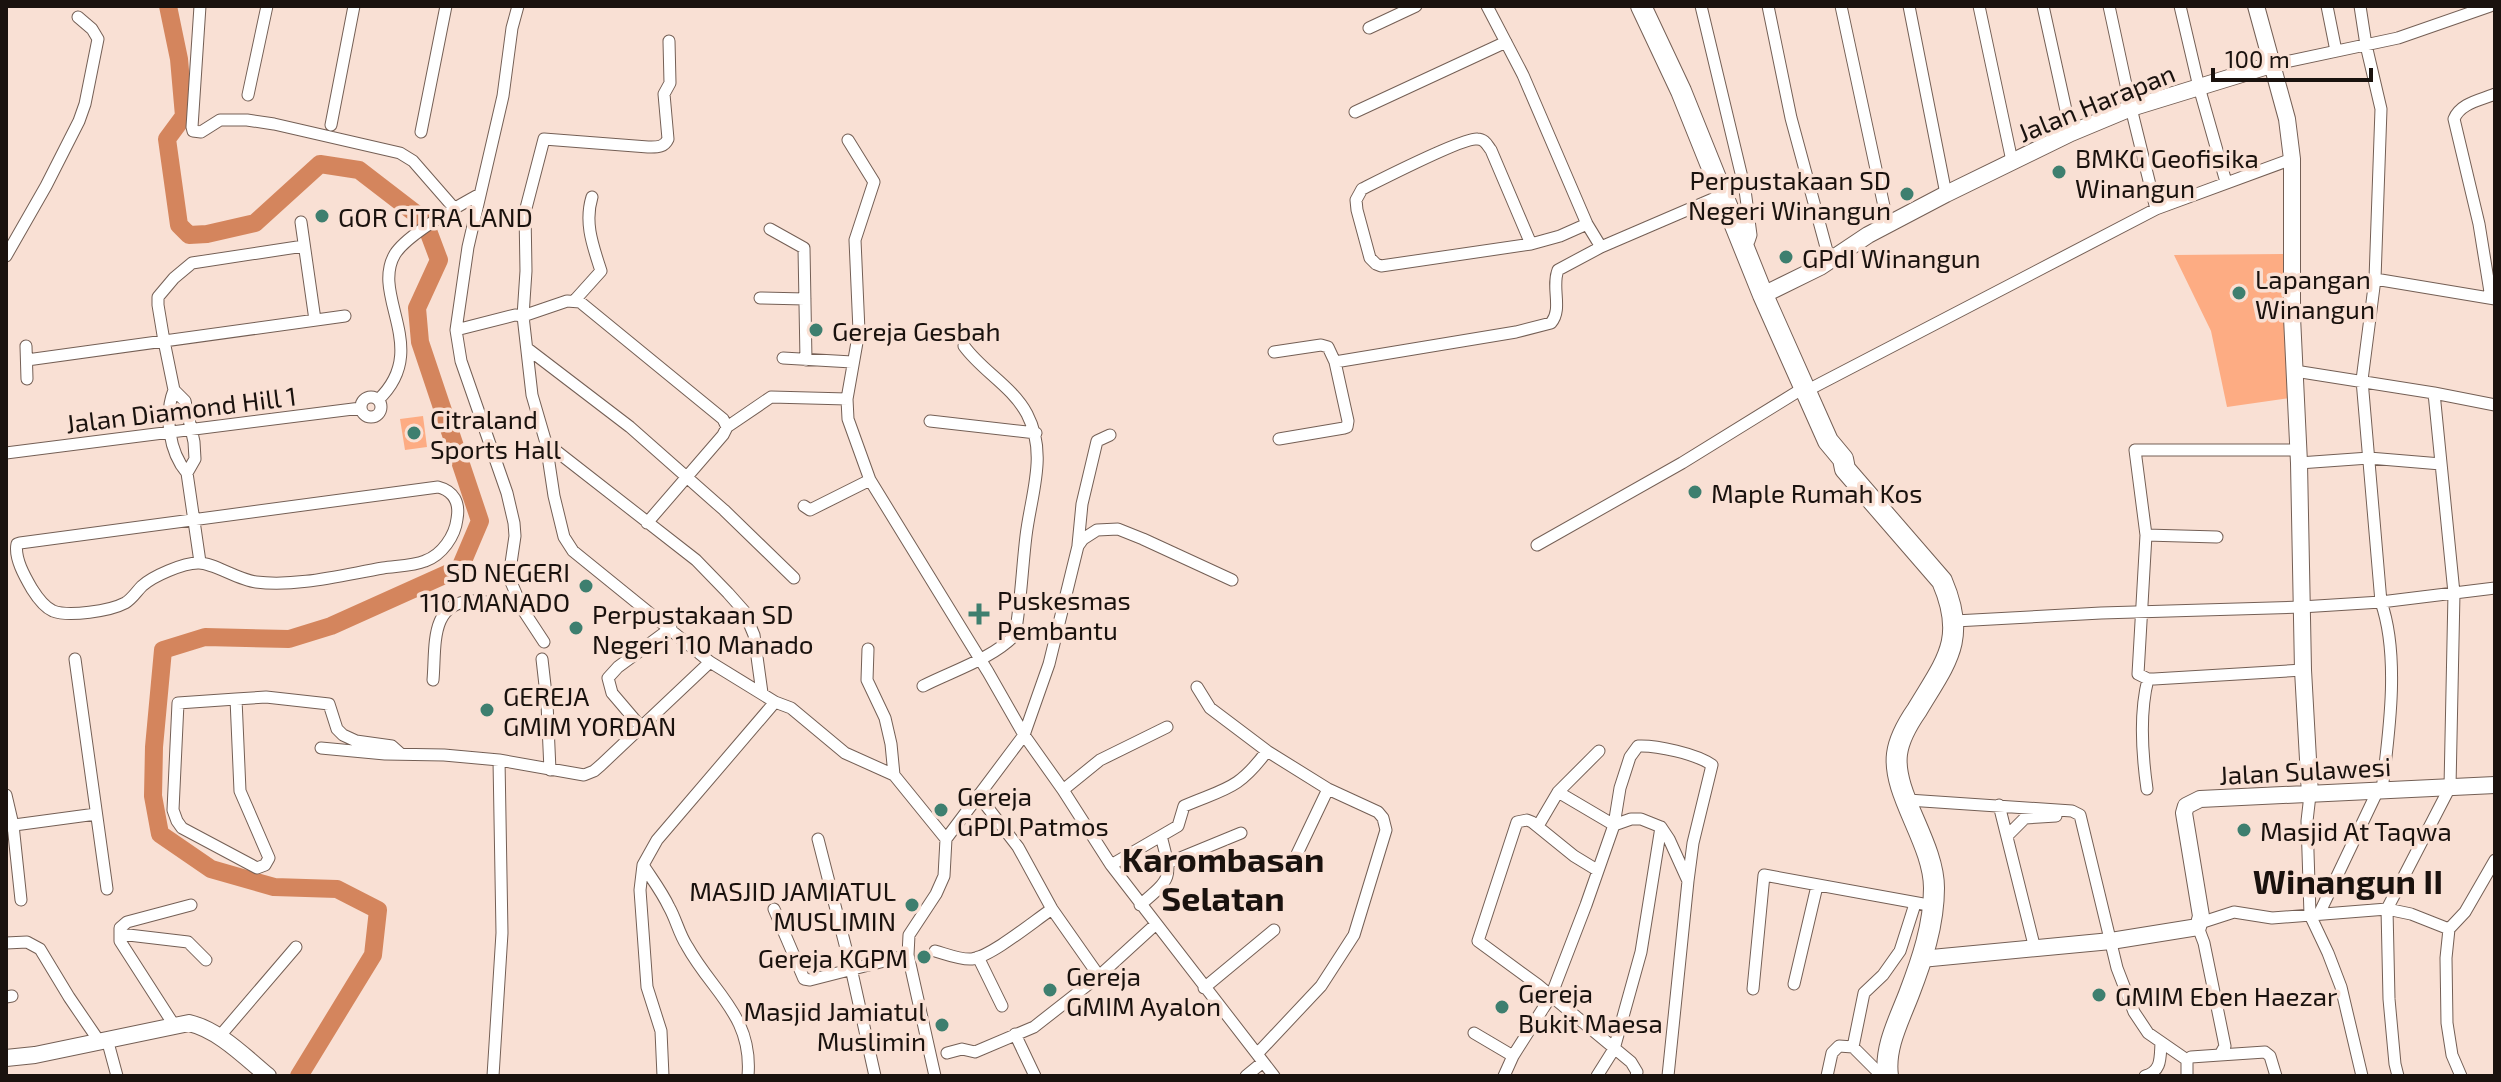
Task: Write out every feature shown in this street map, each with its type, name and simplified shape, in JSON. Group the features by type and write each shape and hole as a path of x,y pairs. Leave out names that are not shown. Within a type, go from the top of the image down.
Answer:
{"highway":[{"path":"1641,6 1681,91 1763,295 1828,441 1843,459 1845,469 1942,581 1950,599 1955,621 1948,657 1901,738 1897,755 1898,776 1927,850 1933,874 1924,905 1921,959 1893,1035 1888,1073"}],"street":[{"path":"200,6 193,131 201,132 220,120 274,124 400,153 413,161 454,208 480,194"},
{"path":"248,95 267,6"},
{"path":"331,125 354,6"},
{"path":"421,132 446,6"},
{"path":"518,6 503,96 468,247 456,330 461,361 507,493 514,523 510,570 516,597 544,642"},
{"path":"1369,28 1416,6"},
{"path":"1487,6 1523,75 1587,224 1601,247"},
{"path":"1701,6 1745,190 1751,235 1743,246"},
{"path":"1768,6 1791,118 1830,262"},
{"path":"1841,6 1888,225"},
{"path":"1909,6 1946,194"},
{"path":"1979,6 2012,161"},
{"path":"2043,6 2071,133"},
{"path":"2110,6 2156,209"},
{"path":"2180,6 2226,182"},
{"path":"2256,6 2287,119 2292,159 2292,317 2310,795 2307,821 2314,915 2341,987 2362,1076"},
{"path":"2327,6 2336,51"},
{"path":"2314,915 2380,790 2387,741 2391,655 2389,627 2381,602 2362,380 2375,279 2381,109 2360,6"},
{"name":"Jalan Harapan","path":"1763,295 1830,262 1868,235 1946,194 2071,133 2131,108 2271,65 2398,38 2490,6"},
{"path":"6,256 46,186 85,104 98,39 78,17"},
{"path":"669,41 670,83 664,94 666,144 648,147 544,139 525,212 523,316 532,395 546,443 564,537 573,551 710,662 801,715 845,753 894,775 946,839"},
{"path":"1355,112 1506,42"},
{"path":"2375,279 2493,299 2454,119 2461,108 2495,94"},
{"path":"1531,244 1491,150 1484,141 1476,138 1362,189 1356,200 1370,258 1381,266 1531,244 1587,224"},
{"path":"848,140 874,182 855,240 859,331 847,399 848,419 870,480 1024,735 1111,865 1274,1076"},
{"path":"1537,545 1807,388 2156,209 2292,159"},
{"path":"1335,362 1516,332 1551,323 1556,315 1555,279 1558,270 1601,247 1722,195"},
{"path":"574,301 601,271 590,236 592,197"},
{"name":"Jalan Diamond Hill 1","path":"6,453 361,408 367,398 378,400 391,388 401,362 389,272 394,255 402,244 454,208"},
{"path":"301,222 315,320"},
{"path":"770,229 804,248 806,360"},
{"path":"200,562 187,473 177,462 171,432 168,410 174,390 158,297 186,266 304,246"},
{"path":"760,298 805,299"},
{"path":"456,330 574,301 585,305 652,360 723,419 727,427"},
{"path":"27,360 345,316"},
{"path":"1274,352 1321,345 1330,349 1348,418 1347,427 1279,439"},
{"path":"26,346 27,379"},
{"path":"923,686 979,658 1015,635 1026,533 1037,474 1036,433 1025,411 964,346"},
{"path":"528,349 688,476 794,578"},
{"path":"783,358 852,362"},
{"path":"2295,371 2495,405"},
{"path":"174,390 185,401 192,430 195,459 187,473"},
{"path":"2398,1076 2389,999 2387,909 2450,787 2454,593 2434,393"},
{"path":"647,523 727,427 771,397 847,399"},
{"path":"930,421 1036,433"},
{"path":"935,1076 908,955 909,935 944,876 946,839 1024,735 1049,664 1078,546 1082,504 1097,441 1110,435"},
{"path":"546,443 696,560 744,611 754,635 762,693"},
{"path":"2303,670 2141,677 2137,670 2146,535 2135,450 2369,458 2441,464"},
{"path":"804,506 810,510 870,480"},
{"path":"438,487 449,490 456,499 458,515 454,531 443,549 426,561 321,578 260,582 200,562 159,575 118,606 62,613 49,609 30,587 16,551 18,543 192,518 438,487"},
{"path":"1078,546 1092,532 1118,529 1232,580"},
{"path":"2146,535 2217,537"},
{"path":"1955,621 2301,607 2381,602 2495,588"},
{"path":"433,680 440,619 446,609 462,602 510,603 516,597"},
{"path":"641,727 612,693 608,678 671,628"},
{"path":"868,649 867,680 885,718 894,775"},
{"path":"75,659 107,889"},
{"path":"542,659 550,770"},
{"path":"321,748 499,760 584,775 594,771 710,662"},
{"path":"2147,789 2143,767 2143,707 2148,679"},
{"path":"1197,687 1210,708 1267,751 1328,789 1378,812 1386,830 1354,935 1321,986 1246,1076"},
{"path":"236,699 240,791 269,858 265,865 257,868 182,828 173,810 178,703 236,699 266,697 329,704 337,729 343,735 356,741 392,746 401,754"},
{"path":"663,1076 661,1031 647,987 643,947 640,890 643,865 657,840 775,702"},
{"path":"1063,790 1100,760 1167,727"},
{"path":"1504,1076 1551,996 1614,825 1620,788 1634,748 1641,745 1710,762 1713,769 1693,843 1668,1076"},
{"path":"1111,865 1178,826 1184,806 1238,784 1253,771 1267,751"},
{"path":"1538,826 1558,792 1599,751"},
{"path":"493,1076 502,933 499,760"},
{"name":"Jalan Sulawesi","path":"2199,925 2184,819 2186,806 2200,799 2495,785"},
{"path":"1297,854 1328,789"},
{"path":"1558,792 1614,825 1641,819 1661,827 1688,881"},
{"path":"6,795 21,900"},
{"path":"978,795 1018,847 1052,909 1099,976"},
{"path":"1908,800 1999,805 2077,816"},
{"path":"1999,805 2035,949"},
{"path":"9,826 96,814"},
{"path":"2007,836 2025,818 2077,816"},
{"path":"2077,816 2117,968 2134,1012 2148,1033 2187,1060"},
{"path":"1597,870 1574,856 1538,826 1527,820 1517,822 1478,941 1631,1062 1636,1076"},
{"path":"1597,1076 1614,1049 1641,952 1661,827"},
{"path":"1168,863 1241,833"},
{"path":"1140,905 1168,878 1168,863 1161,836"},
{"path":"818,839 875,1076"},
{"path":"2461,1076 2452,1055 2447,1023 2449,929 2465,912 2495,860"},
{"path":"643,865 670,908 685,944 738,1021 749,1057 748,1076"},
{"path":"1753,989 1764,875 1924,905 1900,951 1883,975 1864,993 1853,1047"},
{"path":"1794,984 1817,886"},
{"path":"174,1025 120,941 120,934 123,924 127,922 191,905"},
{"path":"774,909 804,979 908,955"},
{"path":"935,951 969,959 978,957 1004,943 1052,909"},
{"path":"1921,959 2111,941 2199,925 2234,912 2267,918 2387,909 2411,914 2449,929"},
{"path":"947,1053 962,1049 975,1052 1034,1027 1099,976 1156,924"},
{"path":"2199,925 2225,1038 2220,1055"},
{"path":"1204,988 1274,930"},
{"path":"120,934 188,942 206,960"},
{"path":"6,943 27,942 40,949 69,997 103,1040 117,1076"},
{"path":"219,1037 296,947"},
{"path":"978,957 1002,1006"},
{"path":"6,1058 35,1055 174,1025 194,1024 219,1037 265,1074"},
{"path":"1474,1033 1513,1056"},
{"path":"1015,1034 1035,1076"},
{"path":"2145,1076 2158,1067 2161,1043"},
{"path":"1827,1076 1835,1048 1845,1045 1853,1047 1877,1071 1888,1073"},
{"path":"2187,1060 2191,1057 2265,1052 2270,1056 2276,1076"},
{"path":"2187,1060 2187,1076"}],"shaded area":[{"name":"Lapangan Winangun","path":"2283,254 2290,398 2227,407 2211,331 2174,255"},
{"name":"Citraland Sports Hall","path":"423,416 427,447 405,450 400,419"}],"waterway":[{"path":"168,6 179,59 184,116 167,139 179,225 189,235 255,223 320,164 359,170 424,220 439,260 417,308 420,342 480,521 460,568 331,626 289,639 205,637 163,650 153,796 160,834 211,869 274,887 337,889 378,910 373,955 299,1076"}],"place":[{"name":"BMKG Geofisika Winangun","path":"2059,172"},
{"name":"Perpustakaan SD Negeri Winangun","path":"1907,194"},
{"name":"GOR CITRA LAND","path":"322,216"},
{"name":"GPdI Winangun","path":"1786,257"},
{"name":"Lapangan Winangun","path":"2239,293"},
{"name":"Gereja Gesbah","path":"816,330"},
{"name":"Citraland Sports Hall","path":"414,433"},
{"name":"Maple Rumah Kos","path":"1695,492"},
{"name":"SD NEGERI 110 MANADO","path":"586,586"},
{"name":"Puskesmas Pembantu","path":"979,614"},
{"name":"Perpustakaan SD Negeri 110 Manado","path":"576,628"},
{"name":"GEREJA GMIM YORDAN","path":"487,710"},
{"name":"Gereja GPDI Patmos","path":"941,810"},
{"name":"Masjid At Taqwa","path":"2244,830"},
{"name":"MASJID JAMIATUL MUSLIMIN","path":"912,905"},
{"name":"Gereja KGPM","path":"924,957"},
{"name":"Gereja GMIM Ayalon","path":"1050,990"},
{"name":"GMIM Eben Haezar","path":"2099,995"},
{"name":"Gereja Bukit Maesa","path":"1502,1007"},
{"name":"Masjid Jamiatul Muslimin","path":"942,1025"}],"district":[{"name":"Karombasan Selatan","path":"1223,878"},
{"name":"Winangun II","path":"2348,880"}]}
